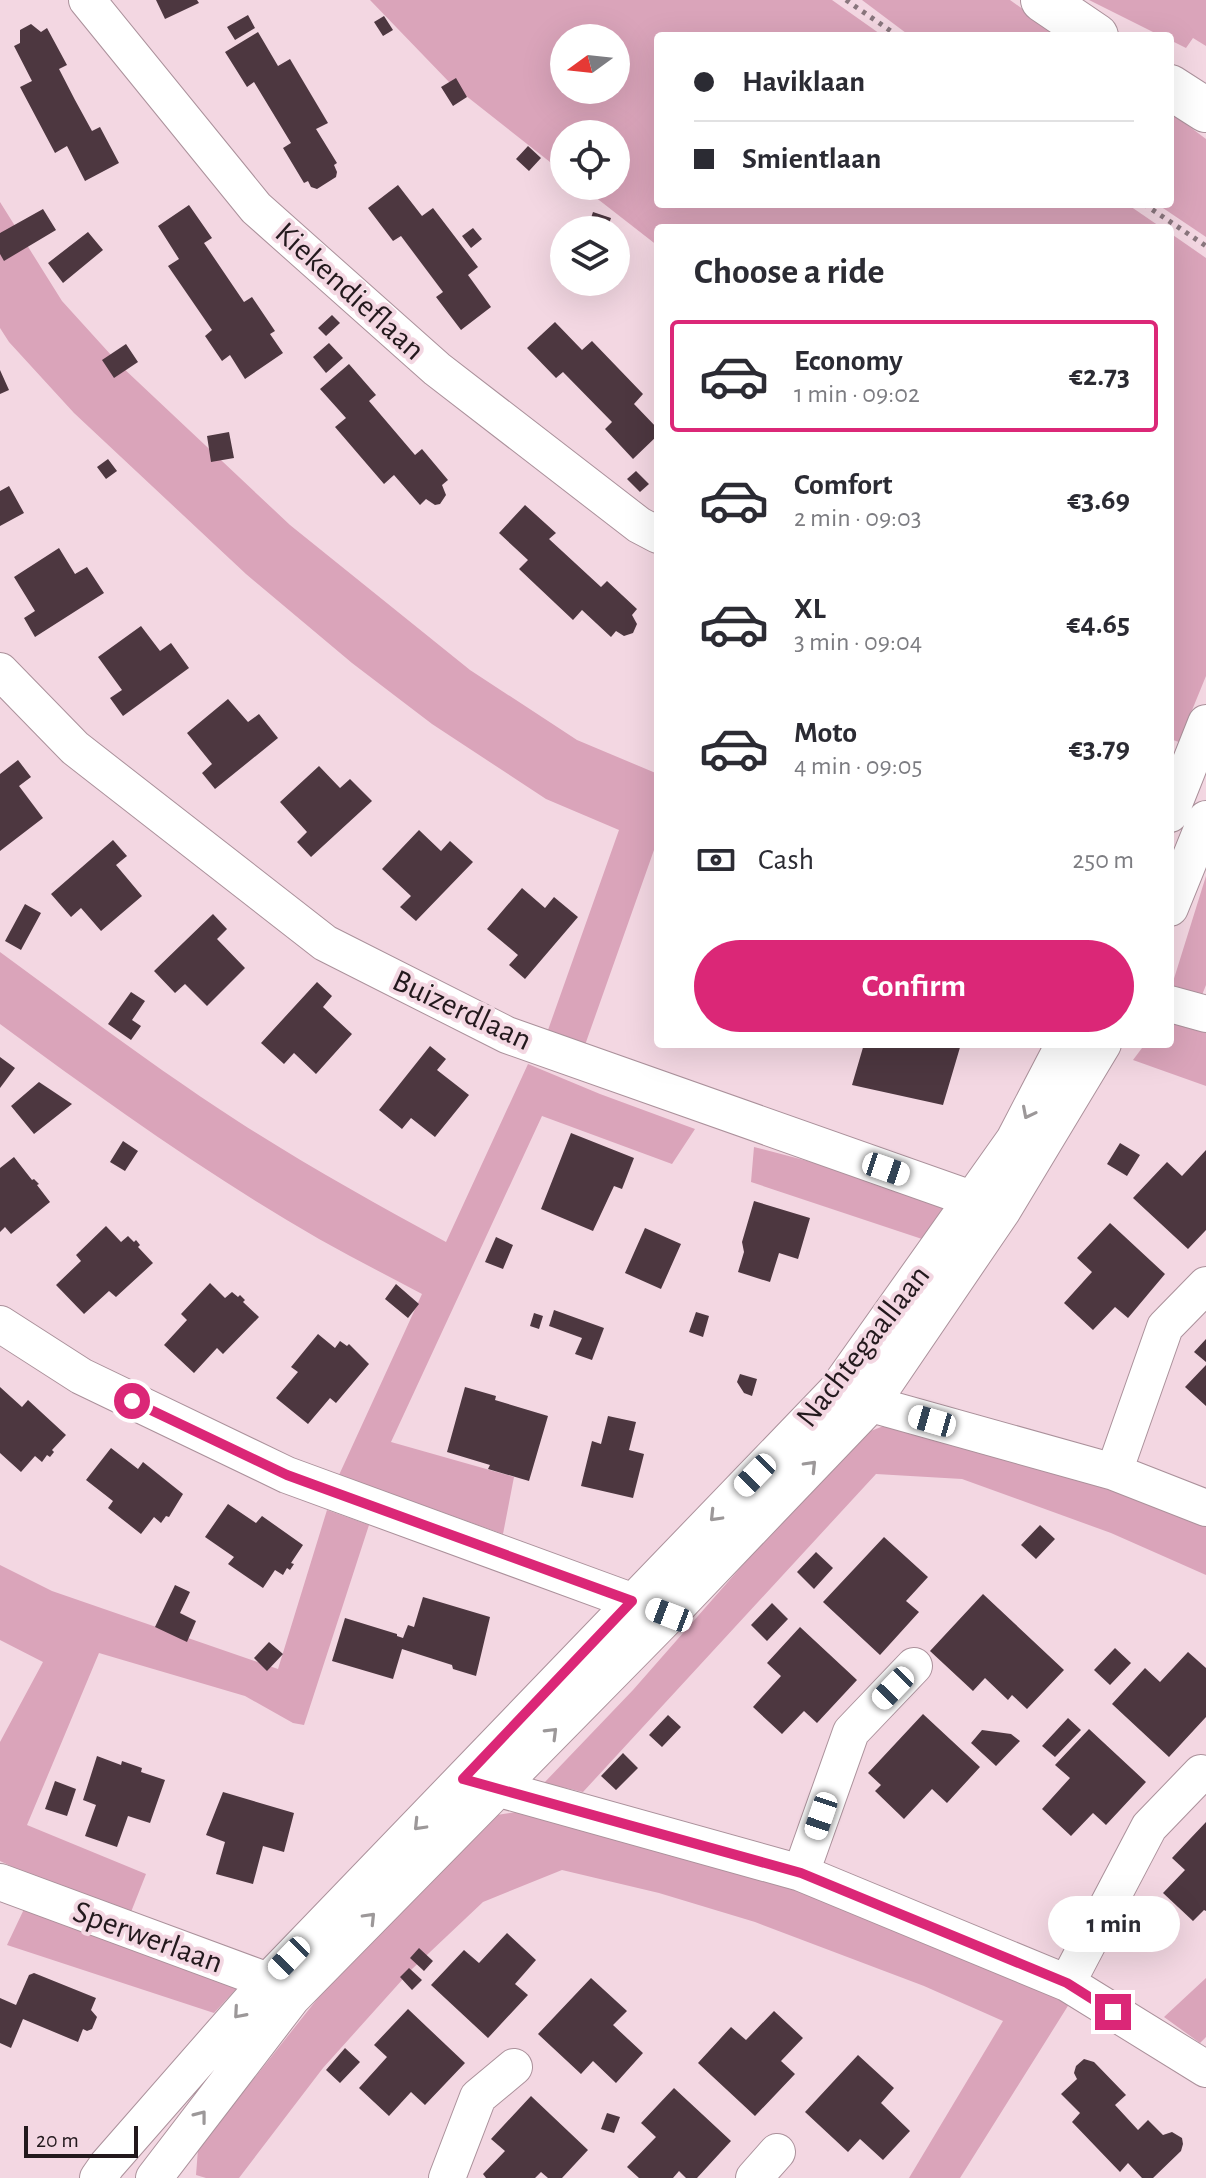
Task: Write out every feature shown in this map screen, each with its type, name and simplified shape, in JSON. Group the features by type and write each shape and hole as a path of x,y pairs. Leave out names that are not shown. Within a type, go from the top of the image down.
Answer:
{"main road":[{"path":"1043,0 1090,32"},
{"path":"1174,90 1206,110"}],"street":[{"name":"Kiekendieflaan","path":"87,0 256,208 437,369 639,525 654,533"},
{"name":"Buizerdlaan","path":"0,671 75,748 325,943 507,1035 988,1205"},
{"path":"1174,804 1206,723"},
{"path":"1174,898 1206,819"},
{"path":"1174,1005 1206,1014"},
{"name":"Nachtegaallaan","path":"102,2171 480,1783 669,1615 871,1404 988,1205 1014,1140 1062,1048"},
{"name":"Nachtegaallaan","path":"480,1783 632,1601 836,1391 988,1205 1100,1048"},
{"path":"1114,1472 1165,1327 1206,1285"},
{"path":"0,1324 81,1376 287,1475 669,1615"},
{"path":"836,1391 871,1404 1114,1472 1206,1508"},
{"path":"801,1873 851,1732 914,1666"},
{"path":"1067,1983 1149,1827 1201,1773"},
{"path":"480,1783 801,1873 1067,1983 1206,2069"},
{"name":"Sperwerlaan","path":"0,1882 280,1989"},
{"name":"Nachtegaallaan","path":"158,2177 280,1989"},
{"path":"447,2178 478,2097 514,2067"},
{"path":"102,2171 158,2177"}],"path":[{"path":"846,0 892,32"},
{"path":"1150,208 1174,224"},
{"path":"1174,224 1206,246"}],"shaded area":[{"path":"370,0 832,0 877,32 654,32 654,208 1133,208 1156,224 654,224 654,243 630,224 630,216 620,216 599,200 630,200 630,120 550,120 550,162 451,84"},
{"path":"862,0 1010,0 1055,32 905,32"},
{"path":"1089,0 1206,0 1206,46 1193,38 1186,48 1174,42 1174,32 1153,32"},
{"path":"1174,115 1206,139 1206,237 1163,208 1174,208"},
{"path":"0,202 62,301 121,366 290,525 470,670 577,740 654,772 654,850 585,1045 548,1030 619,830 546,799 432,724 352,663 246,574 74,413 9,342 0,328"},
{"path":"1174,236 1206,258 1206,676 1179,742 1174,740"},
{"path":"1206,876 1206,985 1202,995 1174,986"},
{"path":"0,952 239,1122 341,1184 446,1242 528,1064 695,1129 672,1164 542,1116 391,1442 514,1477 503,1534 339,1475 422,1294 319,1239 196,1163 0,1024"},
{"path":"1174,1023 1206,1031 1206,1086 1133,1060 1142,1048 1174,1048"},
{"path":"754,1147 861,1175 949,1210 925,1240 751,1182"},
{"path":"894,1422 960,1437 1206,1523 1206,1575 1111,1533 962,1479 876,1474 583,1792 544,1783 633,1690 855,1437"},
{"path":"327,1510 369,1525 304,1725 293,1723 245,1696 99,1653 27,1825 146,1874 131,1912 66,1892 0,1861 0,1742 43,1662 0,1640 0,1565 52,1591 278,1669"},
{"path":"517,1812 769,1879 1071,2001 960,2178 909,2178 1003,2021 924,1986 755,1922 659,1893 562,1870 483,1902 411,1970 323,2068 239,2178 196,2175 198,2149 318,1998 483,1817"},
{"path":"25,1907 237,1988 214,2013 7,1945"},
{"path":"1206,1978 1206,2037 1200,2043 1164,2017"}],"building":[{"path":"156,0 197,0 199,3 165,19"},
{"path":"248,15 255,28 235,40 227,27"},
{"path":"384,16 393,30 383,36 374,22"},
{"path":"31,24 41,32 47,28 67,65 59,69 75,100 92,131 100,127 119,163 85,181 67,146 55,153 20,87 32,81 14,46 20,43 20,30"},
{"path":"258,32 278,66 290,59 328,123 316,129 337,163 334,165 337,172 336,177 317,189 311,187 308,181 304,183 283,148 291,143 254,82 247,87 225,52"},
{"path":"456,78 467,97 453,106 441,87"},
{"path":"528,146 541,158 529,171 516,159"},
{"path":"398,185 422,216 433,208 478,267 468,275 491,307 461,330 436,297 443,292 401,236 393,241 368,208"},
{"path":"189,205 212,238 204,243 244,302 252,297 275,331 270,334 283,353 245,379 230,355 222,361 205,336 212,330 168,266 179,259 158,226"},
{"path":"43,209 56,230 4,261 0,254 0,233"},
{"path":"473,228 482,239 471,248 462,236"},
{"path":"88,232 103,250 63,283 48,263"},
{"path":"332,315 340,323 326,336 318,328"},
{"path":"555,322 582,350 592,341 643,394 634,404 654,425 654,439 633,459 605,429 612,422 563,372 556,378 527,348"},
{"path":"329,343 343,358 326,373 313,357"},
{"path":"126,344 138,362 114,378 102,360"},
{"path":"349,364 376,395 369,401 415,455 422,449 448,480 442,485 446,495 440,504 435,505 426,499 420,505 394,475 384,484 335,427 346,418 320,389"},
{"path":"0,370 9,390 0,394"},
{"path":"229,432 234,458 211,462 207,436"},
{"path":"108,459 117,471 106,479 97,467"},
{"path":"636,471 649,484 640,492 627,479"},
{"path":"9,486 24,513 0,526 0,491"},
{"path":"525,505 556,533 549,539 601,587 607,581 637,609 632,615 637,624 633,633 624,636 616,631 611,637 582,610 573,620 519,569 528,560 499,533"},
{"path":"59,548 75,574 87,567 104,593 35,637 24,618 35,611 14,577"},
{"path":"141,626 160,651 171,643 189,668 123,716 110,698 122,690 98,657"},
{"path":"228,699 248,722 259,714 278,738 215,789 202,773 212,764 187,733"},
{"path":"18,760 31,777 19,786 43,818 0,851 0,774"},
{"path":"319,766 340,788 350,779 372,801 311,857 297,842 307,832 280,802"},
{"path":"419,830 441,851 450,841 473,862 416,921 400,907 411,896 382,869"},
{"path":"113,840 127,856 116,865 142,896 101,931 81,908 71,917 51,894"},
{"path":"522,888 545,908 554,897 578,917 525,979 509,965 518,955 487,929"},
{"path":"25,904 41,913 21,950 5,941"},
{"path":"213,914 227,929 217,939 245,968 207,1006 185,984 175,993 154,971"},
{"path":"317,982 332,996 323,1007 352,1034 316,1074 294,1053 284,1064 261,1043"},
{"path":"131,992 145,1001 132,1020 141,1026 131,1040 108,1024"},
{"path":"430,1046 446,1059 437,1070 469,1095 435,1137 411,1118 402,1129 379,1110"},
{"path":"863,1048 960,1048 943,1105 852,1085"},
{"path":"0,1057 15,1068 0,1088"},
{"path":"39,1082 72,1104 34,1134 11,1106"},
{"path":"571,1133 634,1158 622,1189 614,1186 593,1231 541,1209"},
{"path":"123,1141 138,1151 125,1171 110,1162"},
{"path":"1120,1143 1140,1155 1127,1176 1107,1164"},
{"path":"1206,1150 1206,1230 1188,1249 1133,1198 1167,1162 1182,1176"},
{"path":"14,1157 32,1180 39,1184 50,1202 11,1234 5,1227 0,1232 0,1168"},
{"path":"754,1201 810,1218 798,1259 779,1253 770,1282 738,1272 744,1252 742,1242"},
{"path":"1110,1223 1165,1274 1128,1318 1115,1307 1093,1330 1064,1303 1092,1272 1077,1258"},
{"path":"106,1226 121,1242 128,1236 134,1242 136,1240 140,1245 138,1247 153,1263 116,1297 109,1291 84,1314 56,1285 81,1261 76,1255"},
{"path":"645,1228 681,1244 661,1289 625,1273"},
{"path":"496,1237 513,1245 503,1269 485,1262"},
{"path":"210,1283 225,1298 232,1292 238,1297 240,1295 259,1317 223,1354 217,1348 194,1373 164,1345 187,1320 181,1314"},
{"path":"396,1284 419,1304 408,1318 385,1299"},
{"path":"554,1310 604,1328 592,1360 575,1354 582,1338 549,1326"},
{"path":"696,1312 709,1316 703,1337 689,1332"},
{"path":"534,1313 543,1316 539,1329 530,1326"},
{"path":"318,1334 335,1348 340,1341 347,1346 349,1344 369,1364 336,1403 330,1398 308,1424 276,1398 298,1372 291,1367"},
{"path":"1206,1339 1206,1362 1194,1352"},
{"path":"1206,1365 1206,1406 1185,1387"},
{"path":"740,1374 757,1379 752,1396 744,1393 737,1382"},
{"path":"0,1387 22,1407 28,1400 66,1435 52,1450 54,1452 50,1457 47,1455 42,1462 35,1456 21,1472 0,1453"},
{"path":"465,1387 548,1416 529,1481 447,1452"},
{"path":"608,1416 636,1422 629,1450 644,1454 633,1498 581,1486 592,1441 601,1444"},
{"path":"111,1448 138,1469 143,1462 183,1494 169,1517 166,1516 161,1523 154,1517 141,1534 108,1508 113,1501 86,1480"},
{"path":"228,1504 256,1523 262,1516 303,1545 290,1570 287,1568 283,1575 275,1570 263,1588 228,1564 234,1557 205,1537"},
{"path":"1040,1525 1055,1539 1036,1559 1021,1545"},
{"path":"884,1537 928,1577 906,1601 919,1612 880,1655 823,1602"},
{"path":"816,1552 833,1568 814,1589 797,1572"},
{"path":"175,1585 190,1592 180,1613 196,1621 187,1642 155,1627"},
{"path":"983,1594 1064,1670 1027,1709 1012,1695 1008,1700 985,1678 973,1691 930,1651"},
{"path":"423,1597 490,1617 476,1676 402,1649 393,1679 332,1661 345,1618 403,1638 408,1625 414,1627"},
{"path":"772,1603 788,1619 767,1641 751,1625"},
{"path":"800,1627 857,1680 817,1723 804,1711 782,1734 753,1707 781,1676 767,1663"},
{"path":"269,1642 283,1654 267,1671 254,1658"},
{"path":"1115,1648 1131,1663 1110,1685 1094,1670"},
{"path":"1188,1652 1206,1668 1206,1717 1169,1757 1112,1704 1145,1668 1160,1682"},
{"path":"923,1714 980,1767 947,1803 932,1789 904,1819 875,1791 881,1785 868,1773"},
{"path":"668,1715 681,1727 662,1747 649,1735"},
{"path":"1068,1718 1081,1730 1055,1757 1042,1746"},
{"path":"1089,1729 1146,1782 1106,1825 1093,1813 1071,1836 1042,1809 1070,1778 1055,1765"},
{"path":"982,1730 1011,1734 1020,1741 996,1766 971,1743"},
{"path":"623,1753 638,1768 616,1790 601,1776"},
{"path":"97,1756 121,1765 122,1761 142,1768 141,1772 165,1780 150,1823 128,1816 117,1847 85,1836 96,1805 83,1800"},
{"path":"55,1781 76,1789 67,1816 45,1809"},
{"path":"223,1792 294,1813 284,1852 263,1846 253,1884 216,1874 225,1842 206,1835"},
{"path":"1206,1822 1206,1911 1193,1921 1163,1893 1185,1870 1172,1858"},
{"path":"507,1933 536,1960 515,1984 528,1995 488,2038 431,1985 464,1950 479,1963"},
{"path":"419,1948 433,1961 424,1971 410,1958"},
{"path":"409,1968 422,1980 412,1990 400,1977"},
{"path":"34,1973 96,1998 91,2010 97,2017 92,2029 83,2029 78,2042 23,2019 11,2048 0,2043 0,1998 16,2005 29,1975"},
{"path":"591,1978 627,2011 613,2025 643,2053 616,2083 593,2061 581,2074 538,2034"},
{"path":"408,2009 465,2063 425,2105 411,2092 389,2116 359,2088 387,2057 374,2045"},
{"path":"774,2011 803,2038 781,2061 795,2074 755,2116 698,2063 731,2027 746,2040"},
{"path":"345,2048 360,2062 340,2083 326,2070"},
{"path":"858,2055 894,2088 881,2103 910,2131 883,2160 860,2139 848,2152 805,2112"},
{"path":"1084,2059 1094,2062 1126,2095 1115,2105 1138,2130 1148,2120 1163,2135 1172,2132 1182,2138 1181,2151 1153,2178 1142,2178 1128,2163 1120,2172 1072,2122 1080,2113 1061,2094 1077,2079 1074,2073 1076,2066"},
{"path":"674,2088 731,2141 697,2178 686,2178 679,2171 673,2178 639,2178 627,2167 656,2137 641,2123"},
{"path":"531,2096 588,2150 562,2178 548,2178 541,2172 535,2178 486,2178 483,2174 505,2151 491,2139"},
{"path":"607,2113 620,2117 614,2133 601,2129"}],"route":[{"path":"132,1401 287,1475 632,1601 463,1779 801,1873 1067,1983 1113,2012"}]}
